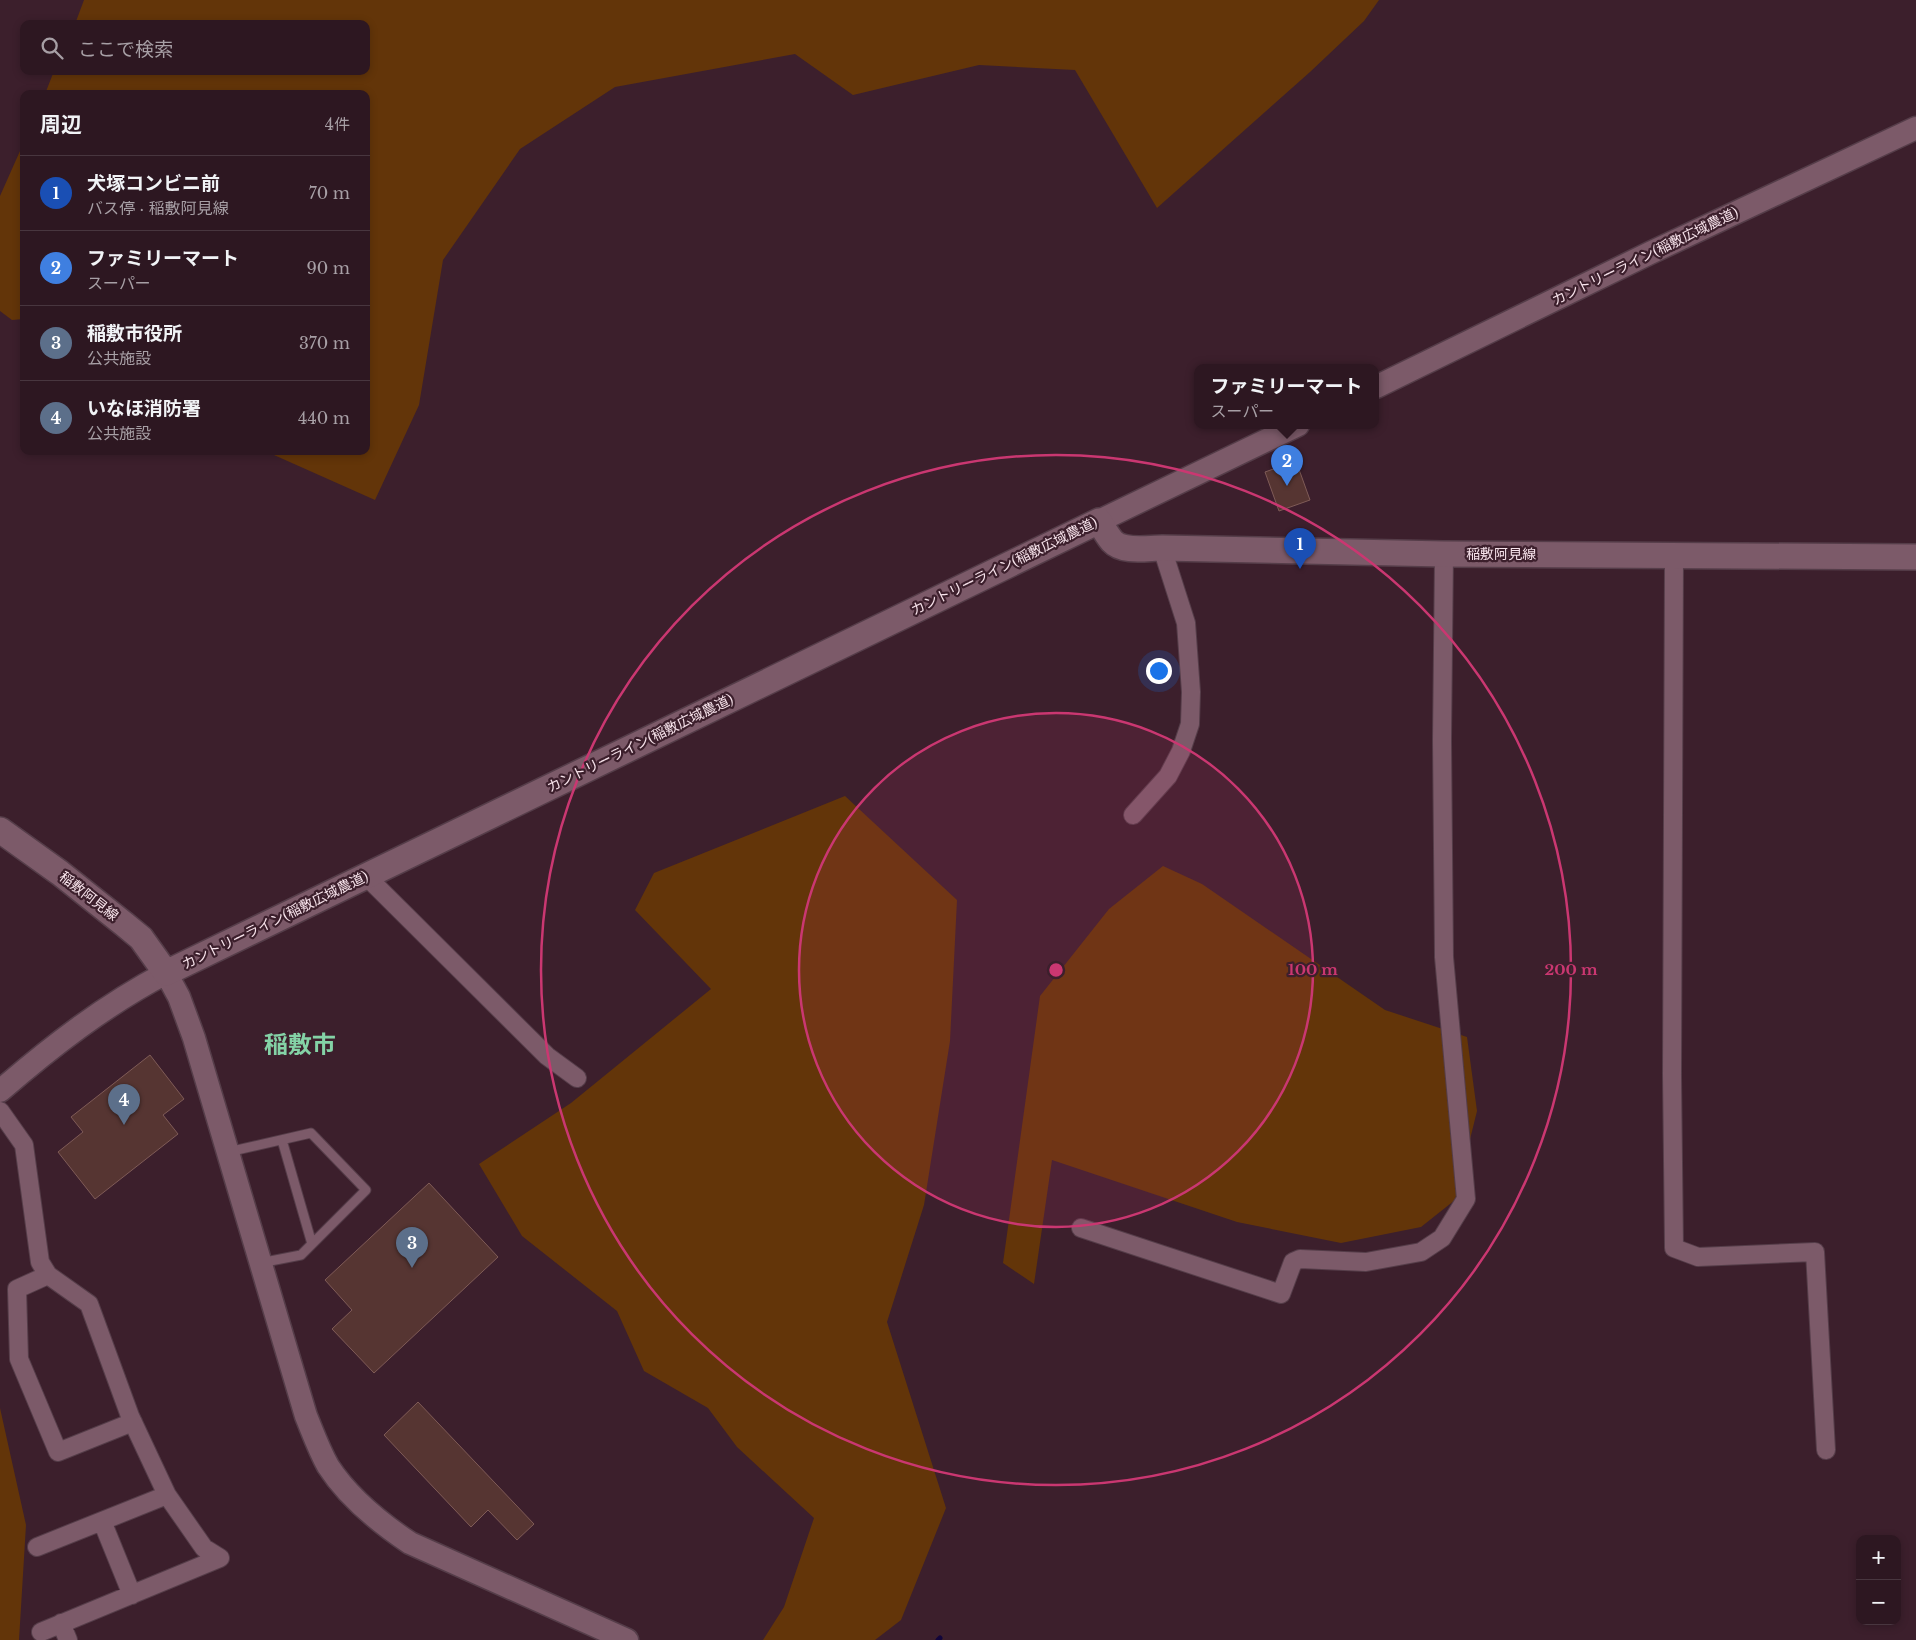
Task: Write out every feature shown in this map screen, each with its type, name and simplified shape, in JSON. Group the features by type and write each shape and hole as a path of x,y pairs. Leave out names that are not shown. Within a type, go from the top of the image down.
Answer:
{"main road":[{"name":"稲敷阿見線","path":"1099,521 1113,542 1132,549 1444,554 1916,557"},
{"name":"カントリーライン(稲敷広域農道)","path":"166,973 1099,521"},
{"name":"稲敷阿見線","path":"0,830 60,873 141,938 166,973"}],"street":[{"name":"カントリーライン(稲敷広域農道)","path":"1379,386 1659,248 1916,128"},
{"name":"カントリーライン(稲敷広域農道)","path":"1099,521 1290,429"},
{"path":"1132,815 1168,776 1181,752 1190,724 1191,692 1186,623 1162,548"},
{"path":"1082,1228 1281,1294 1292,1262 1300,1259 1366,1262 1421,1252 1442,1238 1466,1199 1444,957 1442,740 1444,554"},
{"path":"1674,555 1672,1065 1674,1248 1698,1257 1815,1252 1826,1450"},
{"path":"366,876 547,1056 577,1078"},
{"name":"カントリーライン(稲敷広域農道)","path":"0,1091 81,1025 125,996 166,973"},
{"path":"166,973 179,997 194,1038 306,1416 314,1438 329,1467 357,1501 380,1523 410,1543 627,1640"},
{"path":"0,1111 24,1145 40,1262 48,1275 89,1304 133,1422 167,1495 204,1548 220,1558 41,1632"},
{"path":"48,1275 16,1289 19,1359 58,1452 133,1422"},
{"path":"38,1547 167,1495"},
{"path":"102,1521 132,1595"},
{"path":"61,1624 68,1640"}],"lane":[{"path":"227,1153 311,1133 366,1190 301,1254 260,1264"},
{"path":"282,1140 312,1244"}],"shaded area":[{"path":"84,0 1379,0 1364,21 1310,72 1157,208 1075,70 979,65 853,95 795,54 615,87 520,149 443,260 419,405 375,500 274,455 370,455 370,90 47,90 52,75 370,75 370,20 76,20"},
{"path":"20,151 20,319 12,320 0,311 0,196"},
{"path":"845,796 957,900 950,1041 924,1205 887,1322 946,1508 901,1620 875,1640 763,1640 784,1607 814,1518 737,1447 708,1408 644,1371 617,1311 522,1236 479,1164 571,1103 711,989 635,910 654,873"},
{"path":"1163,866 1202,884 1385,1010 1467,1037 1477,1111 1455,1200 1421,1227 1341,1243 1237,1222 1052,1160 1034,1284 1003,1263 1040,996 1109,909"},
{"path":"0,1408 26,1525 19,1640 0,1640"}],"building":[{"path":"1296,461 1310,500 1279,511 1265,472"},
{"path":"150,1055 184,1099 163,1115 178,1134 95,1199 58,1152 83,1132 71,1117"},
{"path":"429,1183 498,1257 374,1373 332,1329 352,1310 325,1280"},
{"path":"418,1402 534,1524 517,1540 488,1510 471,1527 384,1435"}],"place":[{"name":"ファミリーマート","path":"1287,486"},
{"name":"犬塚コンビニ前","path":"1300,569"},
{"name":"いなほ消防署","path":"124,1125"},
{"name":"稲敷市役所","path":"412,1268"}],"district":[{"name":"稲敷市","path":"300,1044"}]}
